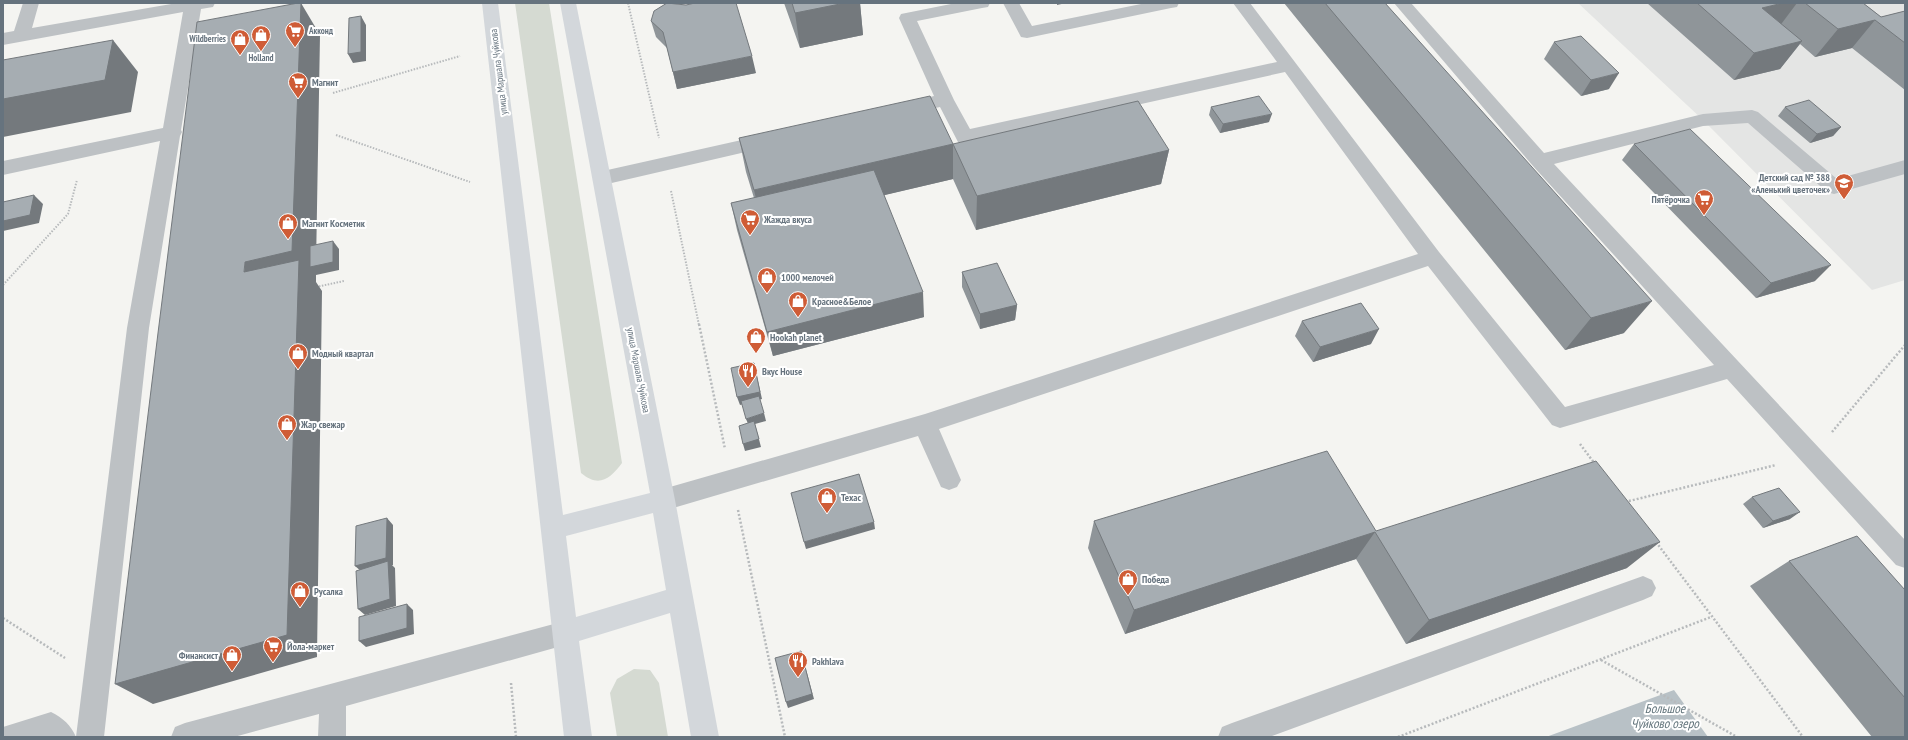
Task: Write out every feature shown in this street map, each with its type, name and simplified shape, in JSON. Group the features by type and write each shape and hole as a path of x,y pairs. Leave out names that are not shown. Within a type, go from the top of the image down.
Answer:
{"main road":[{"name":"улица Маршала Чуйкова","path":"490,3 564,633 578,737"},
{"name":"улица Маршала Чуйкова","path":"568,3 603,178 663,500 679,598 705,737"},
{"path":"552,529 663,500"},
{"path":"564,633 679,598"}],"lane":[{"path":"22,35 31,3"},
{"path":"982,3 907,18 945,100 965,137 1289,66"},
{"path":"1011,3 1027,32 1171,3"},
{"path":"1241,3 1432,257 1560,418 1731,369"},
{"path":"1402,3 1540,161 1905,557"},
{"path":"3,39 200,4 173,132 138,328 90,737"},
{"path":"890,112 945,100"},
{"path":"1540,161 1703,120 1752,116 1834,187 1905,167"},
{"path":"3,168 173,132"},
{"path":"603,178 782,137"},
{"path":"663,500 925,424 1432,257"},
{"path":"925,424 949,480"},
{"path":"1232,737 1643,588"},
{"path":"185,737 564,633"},
{"path":"332,696 332,737"},
{"path":"13,737 51,726 62,737"}],"path":[{"path":"628,3 665,164 785,737"},
{"path":"333,93 460,56"},
{"path":"336,135 470,182"},
{"path":"3,285 68,214 84,151"},
{"path":"315,287 344,281"},
{"path":"1625,502 1812,457 1905,345"},
{"path":"1560,418 1597,466"},
{"path":"1620,496 1629,508"},
{"path":"1653,538 1682,575 1711,617 1803,737"},
{"path":"1398,737 1711,617"},
{"path":"3,618 97,679"},
{"path":"1601,660 1737,737"}],"shaded area":[{"path":"515,3 549,3 622,463 608,477 599,481 587,478 581,473"},
{"name":"Детский сад № 388 «Аленький цветочек»","path":"1578,3 1905,3 1905,280 1872,290 1703,120"},
{"path":"634,669 650,670 659,683 668,737 617,737 610,693 617,679"}],"water":[{"name":"Большое Чуйково озеро","path":"1674,690 1708,737 1546,737"}],"building":[{"path":"301,3 292,251 245,262 244,272 299,260 287,635 115,684 197,22"},
{"path":"667,3 686,5 695,3 736,3 752,56 673,72 663,32 651,21 654,11"},
{"path":"792,3 845,3 795,13"},
{"path":"1325,3 1385,3 1652,301 1591,318"},
{"path":"1697,3 1783,3 1762,8 1802,41 1754,53"},
{"path":"1805,3 1863,3 1881,17 1905,11 1905,43 1875,20 1838,29"},
{"path":"361,16 361,52 348,54 349,18"},
{"path":"1581,36 1619,73 1591,80 1554,42"},
{"path":"113,40 105,80 3,99 3,60"},
{"path":"930,96 953,144 754,190 739,138"},
{"path":"1259,96 1272,114 1223,124 1211,107"},
{"path":"1809,100 1841,127 1817,134 1785,107"},
{"path":"1138,101 1169,150 977,196 953,144"},
{"path":"1690,129 1831,265 1771,283 1634,144"},
{"path":"874,170 923,292 767,332 731,203"},
{"path":"34,195 30,215 3,221 3,202"},
{"path":"333,241 333,262 310,267 310,246"},
{"path":"997,263 1017,305 980,314 962,272"},
{"path":"1361,303 1379,329 1320,347 1302,321"},
{"name":"Вкус House","path":"754,363 760,392 737,397 731,368"},
{"path":"759,396 764,413 746,419 741,401"},
{"path":"754,421 759,439 743,444 739,426"},
{"path":"1327,451 1376,531 1596,461 1660,542 1429,620 1375,532 1134,610 1094,521"},
{"path":"859,474 874,522 804,542 791,493"},
{"path":"1779,488 1800,512 1773,521 1752,497"},
{"path":"387,518 386,558 355,566 356,526"},
{"path":"1857,536 1905,590 1905,698 1789,561"},
{"path":"388,561 390,599 358,609 356,571"},
{"path":"407,604 407,628 359,641 359,617"},
{"path":"801,651 812,694 786,702 775,658"}],"place":[{"name":"Акконд","path":"295,48"},
{"name":"Holland","path":"261,52"},
{"name":"Wildberries","path":"240,56"},
{"name":"Магнит","path":"298,99"},
{"name":"Детский сад № 388 «Аленький цветочек»","path":"1844,200"},
{"name":"Пятёрочка","path":"1704,216"},
{"name":"Жажда вкуса","path":"750,236"},
{"name":"Магнит Косметик","path":"288,240"},
{"name":"1000 мелочей","path":"767,294"},
{"name":"Красное&Белое","path":"798,318"},
{"name":"Hookah planet","path":"756,354"},
{"name":"Модный квартал","path":"298,370"},
{"name":"Вкус House","path":"748,388"},
{"name":"Жар свежар","path":"287,441"},
{"name":"Техас","path":"827,514"},
{"name":"Победа","path":"1128,596"},
{"name":"Русалка","path":"300,608"},
{"name":"Йола-маркет","path":"273,663"},
{"name":"Финансист","path":"232,672"},
{"name":"Pakhlava","path":"798,678"}]}
